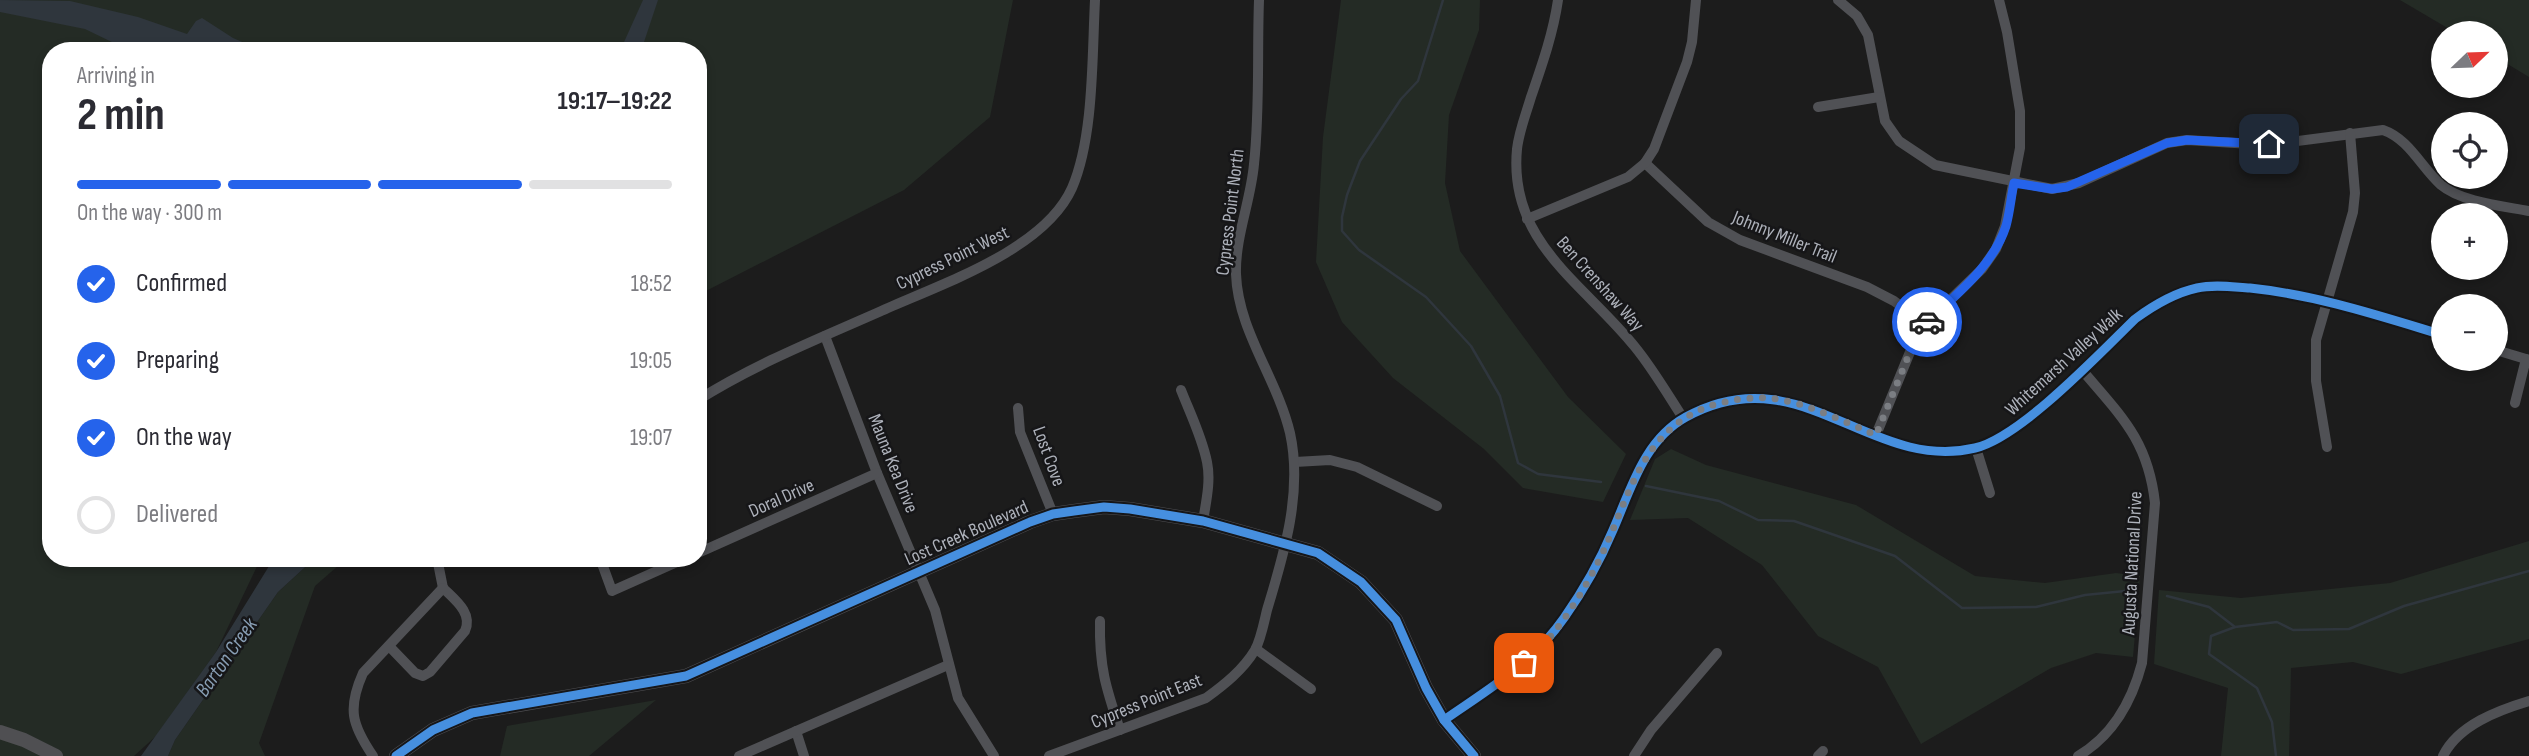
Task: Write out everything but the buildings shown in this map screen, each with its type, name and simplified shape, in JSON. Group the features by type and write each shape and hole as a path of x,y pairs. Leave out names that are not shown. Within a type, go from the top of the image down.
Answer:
{"street":[{"name":"Cypress Point West","path":"707,395 772,359 992,261 1038,230 1056,213 1070,191 1086,143 1096,0"},
{"name":"Cypress Point North","path":"1259,0 1255,161 1239,243 1237,283 1242,313 1290,432 1295,462 1294,491 1286,543"},
{"name":"Ben Crenshaw Way","path":"1558,0 1554,29 1521,128 1517,149 1521,199 1527,219 1539,242 1563,272 1635,347 1684,418"},
{"path":"1527,219 1628,177 1644,163 1654,149 1687,62 1696,0"},
{"path":"1838,0 1857,16 1868,35 1885,121 1899,141 1936,165 2052,189 2067,187 2167,143 2187,140 2267,145 2383,130 2396,135 2441,185 2457,195 2529,211"},
{"path":"1876,435 1910,352 1925,324 1982,269 1996,249 2006,226 2020,148 2020,111 1999,0"},
{"path":"1818,107 1879,97"},
{"path":"2327,447 2315,362 2316,340 2353,212 2355,193 2350,133"},
{"name":"Johnny Miller Trail","path":"1644,163 1708,222 1740,240 1867,287 1894,301 1925,324"},
{"name":"Whitemarsh Valley Walk","path":"1444,720 1539,651 1594,571 1630,485 1649,452 1684,418 1730,400 1752,397 1778,399 1910,447 1936,451 1976,448 2019,425 2136,319 2154,306 2175,295 2199,288 2228,286 2328,301 2431,331"},
{"name":"Mauna Kea Drive","path":"825,336 877,473 935,610 958,698 995,756"},
{"path":"2508,354 2527,360 2515,403"},
{"name":"Augusta National Drive","path":"2078,756 2095,752 2112,728 2127,706 2142,663 2155,503 2152,481 2140,442 2126,421 2082,370"},
{"path":"1181,390 1208,463 1203,521"},
{"name":"Lost Cove","path":"1018,408 1020,432 1053,514"},
{"path":"1976,448 1990,493"},
{"path":"1295,462 1330,460 1357,467 1437,506"},
{"name":"Doral Drive","path":"707,549 877,473"},
{"name":"Lost Creek Boulevard","path":"396,756 433,730 472,713 686,676 1053,514 1104,507 1203,521 1318,553 1341,567 1377,597 1396,620 1426,688 1444,720 1474,756"},
{"name":"Cypress Point East","path":"1049,756 1206,698 1222,687 1256,649 1286,543"},
{"path":"389,646 419,676 430,672 468,625 464,610 443,588 440,567"},
{"path":"603,567 612,591 666,567"},
{"path":"373,756 360,737 353,716 353,703 363,673 443,588"},
{"path":"1100,621 1099,654 1103,680 1120,730"},
{"path":"1256,649 1311,689"},
{"path":"1634,756 1651,730 1717,653"},
{"path":"739,756 948,665"},
{"path":"2443,756 2446,749 2463,733 2484,718 2529,701"},
{"path":"796,731 804,756"},
{"path":"0,732 24,740 56,756"}],"shaded area":[{"path":"0,0 1013,0 990,117 904,190 707,290 707,42 42,42 42,567 257,567 216,652 156,736 134,756 0,756"},
{"path":"1341,0 1480,0 1479,30 1449,115 1445,183 1460,251 1568,397 1626,454 1603,502 1523,488 1484,449 1393,378 1342,322 1316,262 1323,137"},
{"path":"2400,0 2529,0 2529,77 2508,64 2508,21 2436,21"},
{"path":"1671,449 1706,465 1856,505 1975,576 2045,583 2116,573 2140,576 2133,657 2096,653 2051,668 1921,744 1878,667 1818,636 1762,565 1688,518 1630,520 1655,459"},
{"path":"2529,541 2529,639 2401,674 2353,662 2291,668 2289,756 2221,756 2228,688 2154,664 2159,590 2241,598 2390,583"},
{"path":"305,567 337,567 315,586 259,743 265,756 168,756 175,740 278,592"},
{"path":"656,700 589,756 500,756 507,726"}],"water":[{"path":"0,0 70,1 138,17 187,34 196,21 202,18 242,42 112,42 85,29 0,12"},
{"path":"643,0 658,0 644,42 624,42"},
{"name":"Barton Creek","path":"268,567 305,567 278,592 175,740 168,756 141,756 216,652"}],"waterway":[{"path":"1443,0 1418,81 1401,99 1360,161 1347,195 1342,231 1359,250 1426,297 1471,346 1500,396 1518,463 1538,474 1601,482"},
{"path":"1646,486 1719,501 1758,520 1794,521 1895,556 1962,608 2036,607 2085,595 2125,591"},
{"path":"2167,596 2209,607 2235,627 2277,622 2293,630 2349,629 2404,606 2529,571"},
{"path":"2235,627 2211,636 2209,654 2257,688 2272,722 2276,756"}],"cycle path":[{"path":"1444,720 1509,675 1551,635 1571,608 1597,564 1649,452 1659,439 1686,417 1727,401 1764,399 1800,406 1902,445 1937,451 1975,448 1994,441 2037,411 2142,314 2172,296 2203,287 2224,286 2275,291 2348,307 2431,331"},
{"path":"396,756 433,730 472,713 686,676 1030,522 1053,514 1104,507 1203,521 1318,553 1361,582 1396,620 1426,688 1444,720 1474,756"}],"way so far":[{"path":"1524,663 1539,651 1594,571 1630,485 1649,452 1664,434 1684,418 1705,408 1752,397 1778,399 1805,407 1876,435 1910,352 1927,322"}],"route":[{"path":"1927,322 1982,269 1996,249 2006,226 2014,183 2052,189 2067,187 2167,143 2187,140 2269,144"}]}
